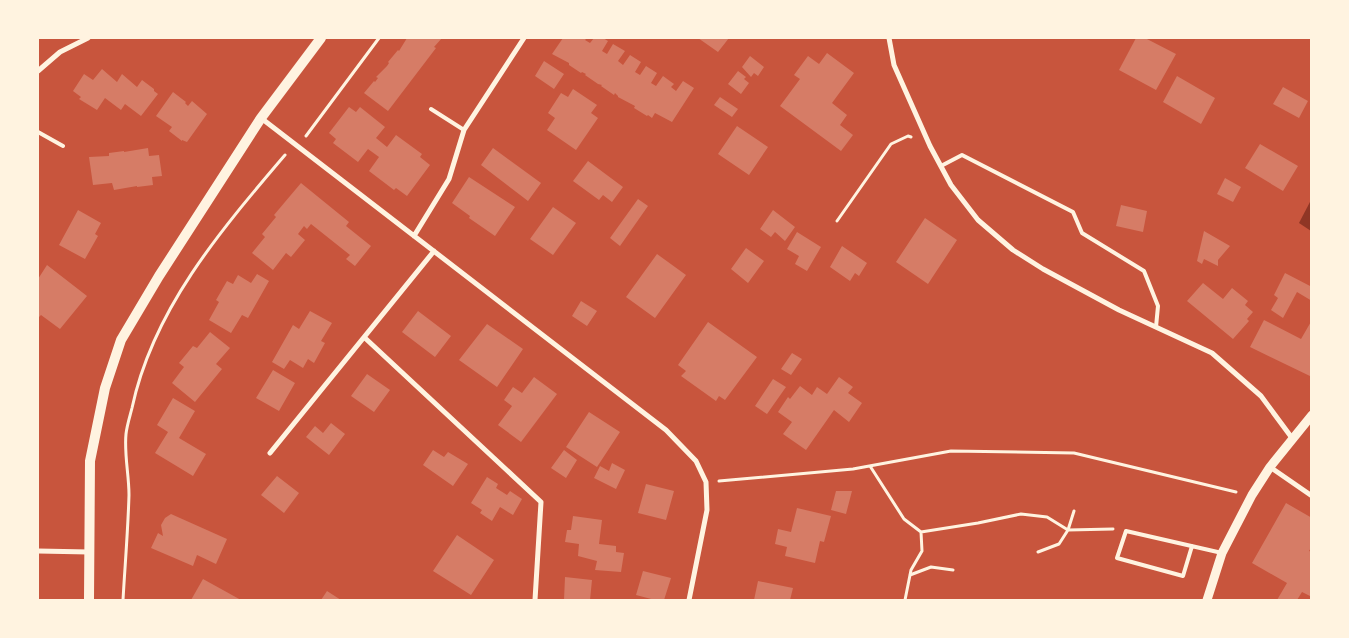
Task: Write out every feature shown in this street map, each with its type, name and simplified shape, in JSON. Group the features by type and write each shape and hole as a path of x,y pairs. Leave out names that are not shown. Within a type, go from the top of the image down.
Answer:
{"main road":[{"path":"89,600 90,461 105,388 121,340 158,276 260,118 321,38"}],"street":[{"path":"76,38 81,42"},
{"path":"38,71 60,52 88,38"},
{"path":"414,236 449,179 464,130 524,38"},
{"path":"889,38 894,65 930,146 951,185 978,220 1013,250 1043,269 1119,310 1212,354 1261,396 1292,438"},
{"path":"260,118 666,430 696,461 706,482 707,510 689,600"},
{"path":"270,453 434,251"},
{"path":"364,338 541,502 534,600"},
{"path":"1207,600 1222,553 1252,495 1270,467 1312,415"},
{"path":"1270,467 1312,496"},
{"path":"38,551 90,552"}],"lane":[{"path":"431,109 464,130"},
{"path":"38,132 63,146"},
{"path":"941,166 962,155 1073,212 1082,233 1144,271 1158,306 1156,327"},
{"path":"1192,546 1183,576 1118,558 1126,531 1192,546 1222,553"}],"path":[{"path":"305,137 378,38"},
{"path":"837,221 891,144 908,136 930,146"},
{"path":"123,600 128,495 126,434 135,391 149,351 170,308 197,267 244,203 287,152"},
{"path":"706,482 853,469 951,451 1074,453 1252,495"},
{"path":"870,466 904,519 921,532 1021,514 1047,517 1068,530 1126,531"},
{"path":"1038,552 1059,544 1068,530 1074,511"},
{"path":"905,600 911,570 922,551 921,532"},
{"path":"910,575 931,567 953,570"}],"shaded area":[{"path":"1311,200 1311,231 1299,223"}],"building":[{"path":"407,38 442,38 388,111 364,93 375,82 378,78 376,77 399,51"},
{"path":"563,38 587,38 585,40 590,43 594,38 603,38 608,41 602,51 607,54 613,44 625,51 618,61 623,65 630,55 641,62 635,72 640,75 646,66 657,73 651,83 656,86 663,76 674,84 671,87 676,91 683,81 694,88 672,122 655,113 652,118 634,108 635,106 618,97 615,93 614,95 586,74 569,65 569,63 552,54"},
{"path":"698,38 729,38 718,52"},
{"path":"1136,38 1145,38 1176,54 1156,90 1119,70"},
{"path":"827,53 854,73 832,103 847,115 840,125 853,135 841,151 780,106 800,79 794,75 808,56 819,64"},
{"path":"750,56 764,67 758,76 754,73 751,77 742,67"},
{"path":"544,61 564,74 554,89 535,76"},
{"path":"102,69 117,82 122,74 137,87 142,80 158,94 141,116 125,104 121,110 105,98 97,110 79,99 81,97 73,91 84,74 93,80"},
{"path":"738,71 746,77 744,79 749,83 741,94 728,84"},
{"path":"1177,76 1215,98 1201,124 1163,102"},
{"path":"1283,87 1308,101 1299,118 1273,104"},
{"path":"573,89 597,105 591,113 598,118 576,150 547,130 555,118 548,113 561,93 568,97"},
{"path":"173,92 186,102 188,106 192,101 207,114 187,142 182,141 169,131 172,127 156,116"},
{"path":"720,97 738,109 732,117 714,105"},
{"path":"349,107 356,112 360,107 385,127 376,138 387,147 396,135 422,154 420,157 430,165 407,196 396,188 394,190 369,171 379,157 368,149 358,162 333,143 336,139 329,133"},
{"path":"737,126 768,147 749,175 718,154"},
{"path":"1260,144 1298,166 1283,191 1245,168"},
{"path":"148,148 149,156 159,155 162,176 152,177 153,185 114,190 112,183 93,185 89,157 109,156 109,153"},
{"path":"493,148 541,183 528,201 481,165"},
{"path":"588,161 623,187 612,202 603,195 599,200 573,181"},
{"path":"469,177 515,207 495,236 469,218 470,216 452,203"},
{"path":"1225,178 1241,187 1233,202 1217,194"},
{"path":"301,183 349,222 346,226 371,246 355,266 346,259 350,255 311,224 307,229 304,226 298,234 305,240 291,257 286,253 273,270 252,253 265,237 262,234 276,217 274,215"},
{"path":"638,199 648,206 620,246 610,238"},
{"path":"1121,205 1147,211 1143,232 1116,226"},
{"path":"553,207 576,223 553,255 530,239"},
{"path":"78,210 101,223 95,234 98,236 85,259 59,245"},
{"path":"773,210 795,227 785,241 775,232 771,237 760,229"},
{"path":"925,218 957,240 928,284 896,262"},
{"path":"1204,231 1230,246 1218,260 1218,266 1204,259 1202,264 1197,261"},
{"path":"797,232 821,247 807,271 795,264 799,256 787,249"},
{"path":"842,246 867,263 859,276 855,273 850,281 830,267"},
{"path":"746,248 764,261 748,283 731,269"},
{"path":"657,254 686,275 655,318 626,297"},
{"path":"47,265 87,296 60,329 41,315 38,318 38,279"},
{"path":"1285,273 1312,287 1312,301 1297,292 1283,318 1271,310 1278,298 1274,295"},
{"path":"257,274 269,281 248,318 242,315 231,333 209,320 219,302 216,300 227,281 233,284 238,275 251,283"},
{"path":"1203,283 1223,299 1232,288 1248,301 1245,305 1253,312 1247,319 1249,321 1233,339 1187,301"},
{"path":"581,301 597,311 587,326 572,316"},
{"path":"310,311 332,323 321,341 325,343 314,363 308,359 303,368 290,360 284,369 272,362 293,325 299,329"},
{"path":"418,311 451,336 435,357 402,332"},
{"path":"1264,320 1301,339 1312,320 1312,377 1250,347"},
{"path":"708,322 757,357 725,400 719,396 716,401 681,376 686,371 678,365"},
{"path":"487,324 523,349 497,387 459,360"},
{"path":"210,332 230,348 216,364 222,369 195,402 172,383 184,367 179,363 193,346 197,348"},
{"path":"792,353 802,359 791,375 781,369"},
{"path":"273,370 295,383 279,411 256,398"},
{"path":"367,374 390,390 374,412 351,396"},
{"path":"534,377 557,394 521,442 498,425 512,406 504,400 513,387 522,393"},
{"path":"839,377 853,387 848,393 862,403 849,422 834,410 806,450 783,434 792,422 778,412 788,397 790,399 800,386 812,395 817,387 827,394"},
{"path":"773,379 786,387 767,414 755,406"},
{"path":"173,398 195,411 179,438 206,454 193,476 155,453 168,432 157,425"},
{"path":"589,412 620,432 597,467 566,447"},
{"path":"331,423 345,434 329,455 306,437 315,426 323,433"},
{"path":"433,450 444,457 448,452 468,464 453,486 423,465"},
{"path":"564,450 577,460 566,478 551,468"},
{"path":"612,463 625,470 616,489 594,478 600,466 609,471"},
{"path":"277,476 299,493 284,513 261,495"},
{"path":"487,477 498,484 496,488 507,495 510,491 522,499 513,515 500,507 492,521 480,513 482,510 471,503"},
{"path":"646,484 674,491 666,520 638,513"},
{"path":"836,491 852,491 846,514 831,510"},
{"path":"1286,503 1312,518 1312,546 1309,551 1312,552 1312,597 1302,592 1297,600 1277,600 1287,583 1252,563"},
{"path":"797,508 831,516 824,542 820,541 815,563 785,556 787,547 775,544 778,529 791,532"},
{"path":"171,514 227,539 216,564 197,555 193,566 151,548 158,533 163,536 161,525 165,518"},
{"path":"573,516 602,520 599,544 616,546 616,552 624,553 621,572 595,570 597,561 578,556 579,544 565,542 567,530 571,530"},
{"path":"457,535 494,560 471,595 433,571"},
{"path":"643,571 671,578 664,600 655,600 636,595"},
{"path":"565,577 592,580 590,600 564,600"},
{"path":"203,579 241,600 191,600"},
{"path":"758,581 793,588 790,600 754,600"},
{"path":"327,591 341,600 321,600"}]}
